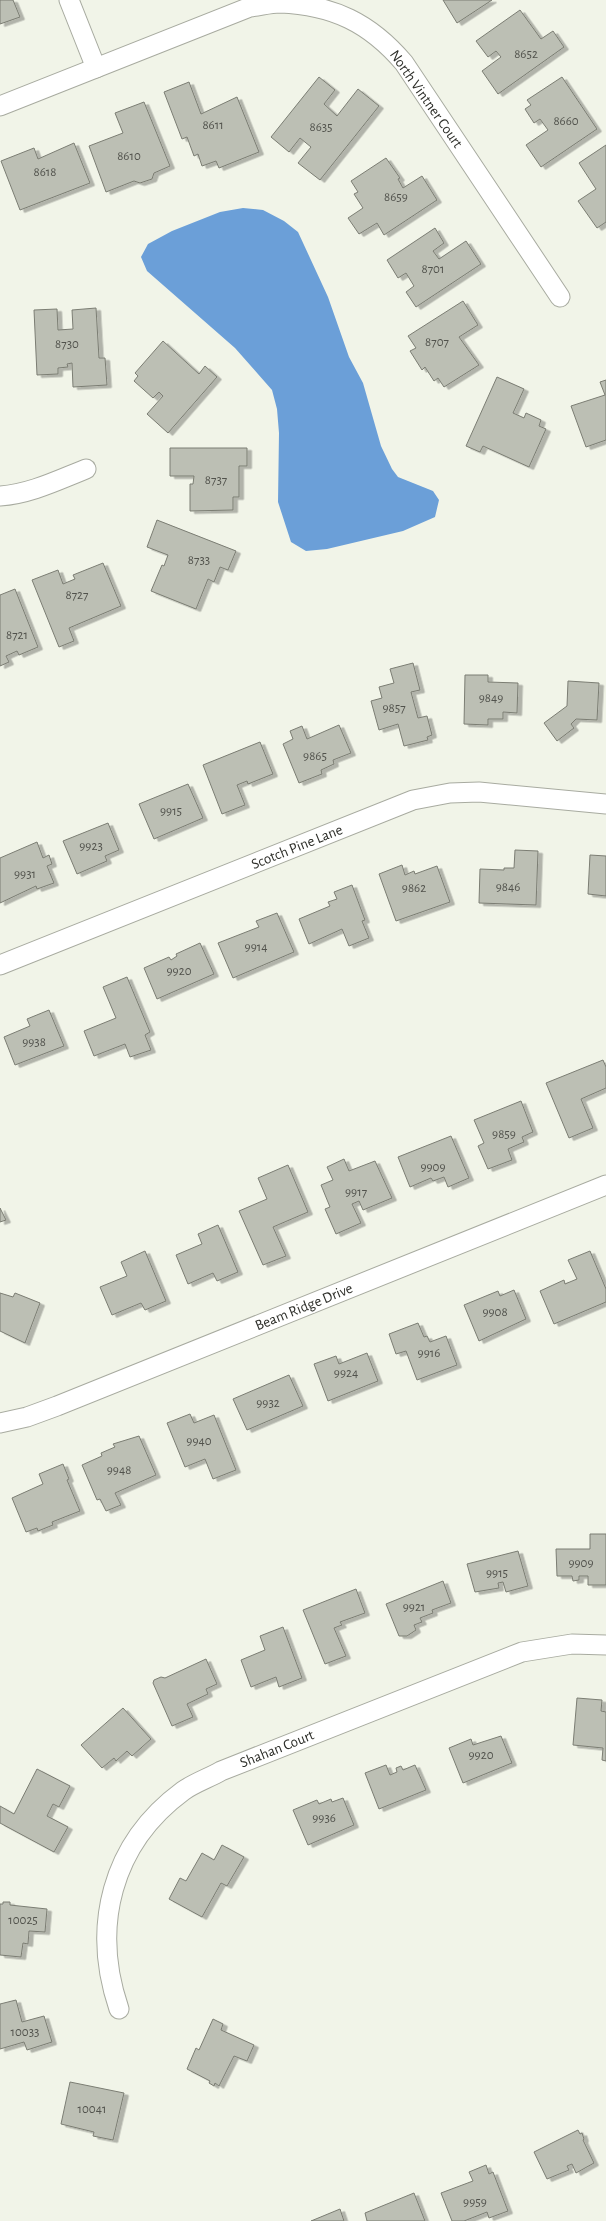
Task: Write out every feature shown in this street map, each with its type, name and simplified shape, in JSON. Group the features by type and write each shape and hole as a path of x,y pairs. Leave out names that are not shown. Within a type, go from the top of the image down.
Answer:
{"street":[{"path":"69,0 96,68"},
{"name":"North Vintner Court","path":"0,106 250,7 280,3 304,5 345,16 381,38 404,63 560,297"},
{"path":"0,496 13,496 28,492 86,469"},
{"name":"Scotch Pine Lane","path":"0,965 413,800 450,794 479,792 606,804"},
{"name":"Beam Ridge Drive","path":"0,1423 28,1417 57,1406 606,1185"},
{"name":"Shahan Court","path":"119,2009 110,1979 106,1949 107,1918 113,1888 129,1850 140,1833 161,1809 185,1790 221,1771 522,1652 572,1644 606,1645"}],"water":[{"path":"243,208 263,210 284,221 298,232 328,297 349,357 363,383 381,446 392,469 398,477 433,491 439,500 435,517 403,531 327,549 306,551 291,542 278,502 279,433 277,409 272,390 235,348 147,271 141,257 148,244 172,231 220,212"}],"building":[{"path":"0,0 13,0 20,17 0,24"},
{"path":"443,0 492,0 457,23"},
{"path":"520,10 541,39 553,31 564,47 498,94 482,71 501,57 496,51 488,57 476,41"},
{"path":"319,77 335,90 324,104 337,116 358,89 379,106 320,180 298,163 311,147 300,138 289,152 271,137"},
{"path":"562,77 597,129 541,167 526,145 548,130 540,119 534,123 525,109 531,105 527,100"},
{"path":"189,82 201,114 237,97 259,152 219,168 216,161 202,166 198,154 194,156 187,137 182,139 164,92"},
{"path":"144,102 170,166 154,173 152,179 140,183 134,181 106,192 89,146 123,133 115,113"},
{"path":"74,143 90,183 20,210 1,161 34,148 38,159"},
{"path":"606,145 606,222 597,228 578,201 596,189 579,163"},
{"path":"386,158 400,178 398,179 403,188 422,176 437,200 384,235 377,223 359,234 348,218 363,208 354,194 358,192 351,181"},
{"path":"435,228 444,243 433,251 439,259 466,241 481,264 416,307 406,292 414,286 406,273 398,278 387,260"},
{"path":"463,301 478,325 459,337 479,365 444,387 438,378 434,381 425,367 422,370 410,351 416,348 408,336"},
{"path":"96,308 99,358 105,358 107,385 73,387 72,363 67,364 68,367 58,368 58,374 37,375 34,310 57,309 58,330 73,329 72,310"},
{"path":"163,341 199,374 205,366 217,377 168,433 147,414 163,396 159,392 153,398 134,381 138,376 135,373"},
{"path":"497,377 524,389 513,413 524,418 526,413 541,420 539,426 546,429 529,467 483,446 480,452 466,446"},
{"path":"606,380 606,440 586,447 571,406 605,395 600,382"},
{"path":"170,448 247,448 247,466 239,466 239,497 233,497 233,510 190,511 190,484 193,484 194,476 170,476"},
{"path":"157,520 236,551 228,570 220,567 214,582 208,579 196,609 151,591 168,555 147,547"},
{"path":"103,563 121,606 69,628 74,641 59,647 32,580 58,570 63,584 75,579 73,575"},
{"path":"15,589 38,647 19,655 17,651 6,656 9,662 0,666 0,595"},
{"path":"413,663 420,690 411,692 418,718 427,716 432,735 427,737 428,740 404,746 398,724 379,730 371,701 382,698 379,687 394,683 390,669"},
{"path":"465,675 488,675 488,682 518,683 517,713 503,712 503,719 488,719 488,725 464,724"},
{"path":"568,681 599,683 597,720 576,719 571,724 574,728 557,741 544,723 567,706"},
{"path":"339,725 351,753 333,760 334,764 321,770 322,774 299,783 283,744 293,739 290,731 302,726 307,739"},
{"path":"260,742 273,774 248,784 247,781 237,785 245,805 222,814 203,765"},
{"path":"188,784 203,818 154,839 139,804"},
{"path":"108,823 119,850 105,856 107,861 77,874 63,841"},
{"path":"37,842 43,858 49,855 52,864 47,866 54,883 37,889 36,886 0,903 0,858"},
{"path":"515,850 538,851 536,905 479,903 480,869 504,870 504,868 514,868"},
{"path":"590,855 606,856 606,896 588,894"},
{"path":"402,865 405,875 414,871 415,874 437,866 450,902 396,921 379,874"},
{"path":"352,885 365,920 362,921 369,938 349,946 342,929 309,944 299,919 330,906 328,902 337,899 334,892"},
{"path":"277,913 294,952 233,978 218,943 259,927 256,921"},
{"path":"200,943 214,974 157,999 144,968 169,957 171,960 177,956 176,954"},
{"path":"127,977 150,1032 145,1035 151,1050 130,1057 125,1044 94,1056 84,1031 116,1018 103,987"},
{"path":"49,1010 64,1046 15,1065 4,1037 30,1026 27,1019"},
{"path":"603,1060 606,1067 606,1088 581,1099 593,1128 569,1138 546,1083"},
{"path":"521,1101 533,1132 522,1137 524,1142 508,1149 512,1160 488,1169 478,1146 484,1143 474,1120"},
{"path":"451,1136 469,1178 448,1187 444,1177 433,1181 431,1178 410,1187 398,1157"},
{"path":"344,1159 349,1171 375,1161 392,1198 363,1210 359,1201 352,1204 361,1223 336,1234 325,1209 330,1207 321,1185 333,1180 327,1167"},
{"path":"288,1165 308,1212 273,1227 286,1256 263,1265 239,1211 267,1199 258,1178"},
{"path":"0,1208 6,1220 0,1222"},
{"path":"218,1225 238,1272 217,1281 213,1273 188,1284 176,1255 202,1244 198,1234"},
{"path":"145,1251 166,1301 145,1310 141,1303 112,1315 100,1287 127,1276 121,1262"},
{"path":"590,1251 606,1289 606,1302 554,1324 540,1291 564,1280 565,1284 577,1279 568,1260"},
{"path":"514,1290 526,1319 479,1341 464,1305 498,1291 500,1296"},
{"path":"0,1293 13,1297 15,1293 40,1303 25,1343 0,1331"},
{"path":"418,1323 424,1337 427,1336 430,1342 446,1336 457,1365 417,1380 406,1351 396,1354 389,1334"},
{"path":"367,1353 378,1381 328,1401 314,1364 336,1356 339,1364"},
{"path":"289,1375 303,1406 247,1430 233,1399"},
{"path":"190,1414 194,1423 214,1415 236,1470 213,1479 205,1459 185,1467 167,1423"},
{"path":"139,1436 156,1475 115,1493 121,1505 106,1511 100,1499 97,1500 82,1465 102,1456 101,1453 115,1447 113,1444"},
{"path":"63,1464 69,1479 67,1480 80,1511 52,1522 53,1525 38,1531 37,1528 26,1532 12,1498 43,1484 39,1474"},
{"path":"590,1534 606,1534 606,1585 588,1585 588,1576 579,1576 579,1580 573,1581 572,1576 557,1576 556,1549 590,1549"},
{"path":"518,1551 528,1586 506,1592 503,1582 498,1583 499,1588 475,1592 467,1564"},
{"path":"443,1581 451,1603 432,1610 433,1613 420,1618 422,1622 414,1625 416,1630 407,1636 399,1636 386,1604"},
{"path":"356,1589 365,1613 340,1622 342,1625 334,1628 346,1656 325,1664 303,1610"},
{"path":"283,1627 302,1678 279,1687 276,1677 251,1687 241,1660 265,1650 260,1636"},
{"path":"206,1659 217,1684 206,1689 208,1694 187,1704 193,1717 172,1726 153,1683 154,1680 161,1677 165,1678"},
{"path":"577,1698 602,1700 601,1711 606,1712 606,1761 602,1760 603,1748 573,1745"},
{"path":"123,1708 151,1739 132,1756 127,1751 116,1761 114,1758 102,1768 81,1745"},
{"path":"501,1736 512,1763 463,1783 449,1748 471,1739 473,1745"},
{"path":"386,1765 390,1775 397,1772 396,1768 401,1766 403,1770 415,1765 426,1790 379,1809 365,1773"},
{"path":"37,1769 70,1786 59,1807 53,1804 47,1816 68,1827 54,1852 0,1823 0,1806 14,1814"},
{"path":"343,1798 354,1825 308,1845 293,1810 317,1800 319,1804 331,1799 332,1802"},
{"path":"222,1845 244,1857 227,1886 221,1883 202,1917 169,1899 180,1878 186,1881 202,1853 214,1860"},
{"path":"3,1902 10,1902 10,1905 47,1909 45,1932 29,1931 28,1944 23,1943 21,1957 0,1955 0,1904 3,1904"},
{"path":"16,2000 22,2022 44,2016 52,2042 27,2050 24,2042 0,2049 0,2004"},
{"path":"213,2019 223,2024 221,2030 254,2045 247,2061 234,2056 219,2086 215,2083 214,2086 209,2083 210,2081 187,2069 196,2048 199,2050"},
{"path":"70,2082 124,2093 113,2140 93,2136 94,2132 61,2124"},
{"path":"578,2130 580,2134 582,2133 583,2140 594,2163 576,2173 572,2164 567,2166 569,2170 547,2179 534,2152"},
{"path":"486,2165 489,2174 493,2172 508,2211 489,2218 487,2212 464,2221 452,2221 441,2193 473,2181 469,2172"},
{"path":"414,2193 425,2221 367,2221 365,2213"},
{"path":"340,2209 344,2221 311,2221"}]}
